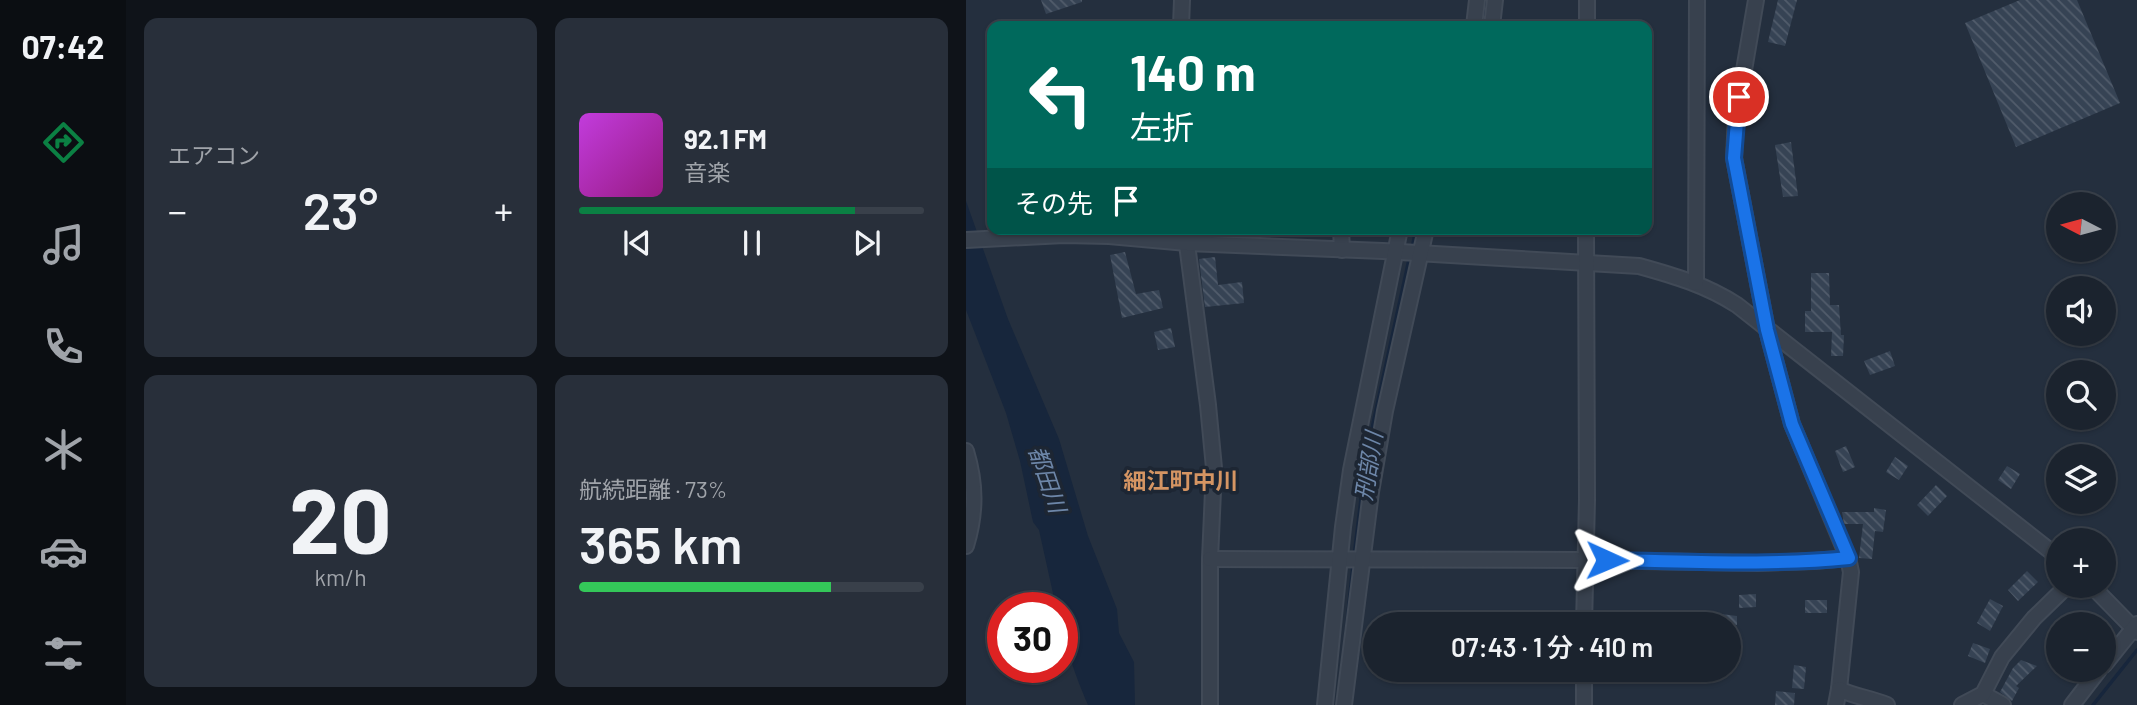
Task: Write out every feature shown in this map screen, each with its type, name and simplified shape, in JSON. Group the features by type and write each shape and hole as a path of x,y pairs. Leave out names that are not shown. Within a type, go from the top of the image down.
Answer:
{"street":[{"path":"1181,0 1181,21"},
{"path":"1475,21 1477,0"},
{"path":"1492,21 1494,0"},
{"path":"1587,0 1587,21"},
{"path":"1696,283 1697,0"},
{"path":"1756,0 1736,117 1734,158 1767,330 1792,424 1849,558 1851,572 1836,705"},
{"path":"966,240 1048,235"},
{"path":"1086,235 1186,236 1342,250 1639,266 1696,283 1737,305 2046,547"},
{"path":"1341,235 1342,250"},
{"path":"1325,705 1351,470 1399,235"},
{"path":"1344,705 1360,559 1385,411 1424,235"},
{"path":"1584,612 1587,500 1586,235"},
{"path":"1186,236 1214,468 1210,559 1210,705"},
{"path":"966,451 974,485 974,507 966,546"},
{"path":"1210,559 1758,563 1849,558"},
{"path":"1962,705 1983,694 2002,657 2055,598"},
{"path":"2105,598 2136,628 2116,651"},
{"path":"1584,682 1584,705"},
{"path":"2072,705 2090,682"},
{"path":"1839,689 1853,696 1871,698 1887,705"},
{"path":"1983,694 2003,705"}],"water":[{"name":"都田川","path":"966,201 1008,319 1059,439 1088,536 1117,609 1119,633 1134,662 1135,705 1088,705 1078,680 1078,592 1053,592 1039,530 1033,522 1006,413 966,310"}],"building":[{"path":"1041,0 1082,0 1082,2 1046,14"},
{"path":"1778,0 1797,0 1785,46 1768,42"},
{"path":"2020,0 2077,0 2120,103 2016,147 1965,23"},
{"path":"1791,142 1798,196 1783,197 1775,145"},
{"path":"1125,252 1136,294 1159,290 1163,308 1122,318 1110,255"},
{"path":"1215,257 1218,285 1242,282 1244,303 1205,307 1199,259"},
{"path":"1811,273 1829,273 1830,305 1839,305 1841,335 1844,335 1843,356 1831,356 1832,332 1805,332 1805,311 1811,311"},
{"path":"1171,328 1175,347 1158,350 1154,332"},
{"path":"1890,351 1895,366 1870,375 1864,361"},
{"path":"1846,446 1855,467 1843,472 1835,451"},
{"path":"1895,457 1908,466 1899,480 1886,472"},
{"path":"2007,466 2020,474 2011,489 1998,480"},
{"path":"1936,485 1947,496 1928,516 1917,505"},
{"path":"1874,508 1886,510 1883,532 1875,531 1872,559 1859,558 1863,524 1844,524 1842,512 1874,512"},
{"path":"2027,571 2038,582 2018,601 2008,590"},
{"path":"1756,594 1756,607 1739,608 1739,595"},
{"path":"1990,599 2003,606 1990,631 1977,623"},
{"path":"1805,600 1827,600 1827,613 1805,613"},
{"path":"1973,643 1990,649 1985,663 1968,656"},
{"path":"2021,660 2037,666 2016,686 2019,688 2012,701 2000,692 2013,668"},
{"path":"1794,665 1806,667 1804,689 1792,688"},
{"path":"1776,691 1795,693 1794,705 1775,705"}],"waterway":[{"name":"刑部川","path":"1483,21 1485,0"},
{"name":"刑部川","path":"1412,248 1415,235"},
{"name":"刑部川","path":"1354,557 1366,458 1410,255"},
{"name":"刑部川","path":"1345,644 1353,565"},
{"path":"2093,705 2137,650"}],"district":[{"name":"細江町中川","path":"1181,480"}],"route":[{"path":"1607,560 1758,563 1849,558 1792,424 1767,330 1734,158 1739,97"}]}
